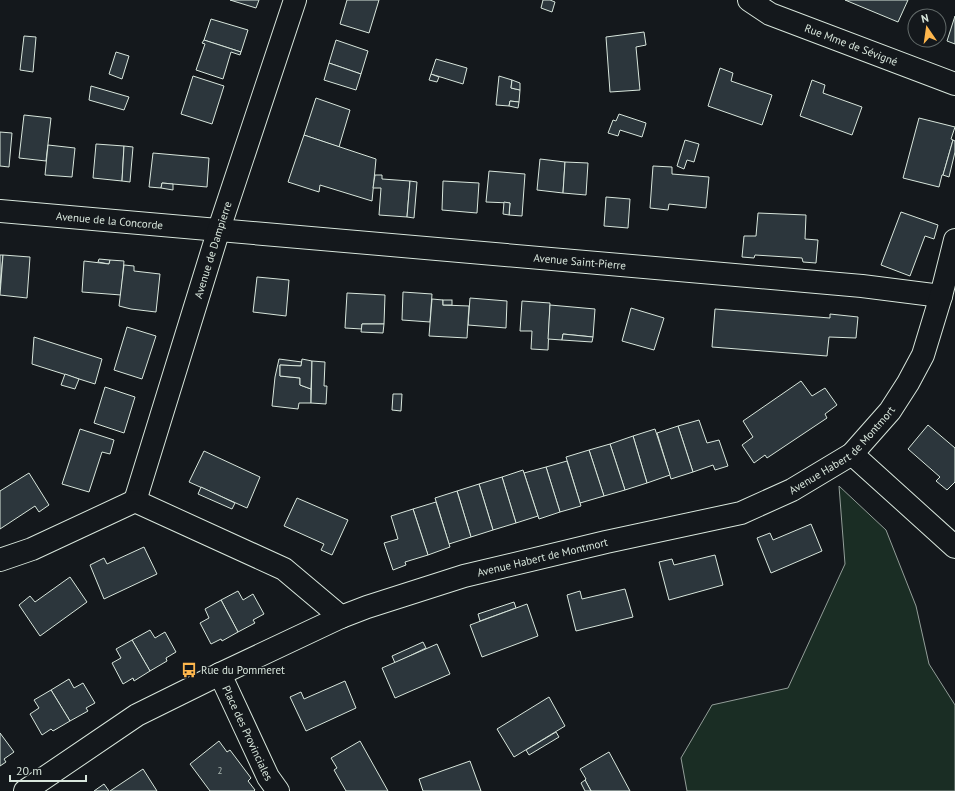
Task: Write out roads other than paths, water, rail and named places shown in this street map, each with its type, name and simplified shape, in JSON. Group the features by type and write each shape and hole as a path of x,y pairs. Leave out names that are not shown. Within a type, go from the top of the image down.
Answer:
{"street":[{"name":"Avenue de Dampierre","path":"136,501 219,230 295,0"},
{"name":"Rue Mme de Sévigné","path":"749,0 770,14 955,84"},
{"name":"Avenue de la Concorde","path":"0,211 219,230"},
{"name":"Avenue Saint-Pierre","path":"219,230 862,286 941,296"},
{"name":"Avenue Habert de Montmort","path":"25,791 137,716 220,674 341,617 376,604 464,576 606,542 741,513 792,490 852,454 890,411 908,383 923,355 941,296 955,240"},
{"path":"852,454 955,547"},
{"path":"0,560 32,549 136,501 284,569 341,617"},
{"name":"Place des Provinciales","path":"220,674 268,777 278,791"}],"place":[{"name":"Rue du Pommeret","path":"189,670"}]}
